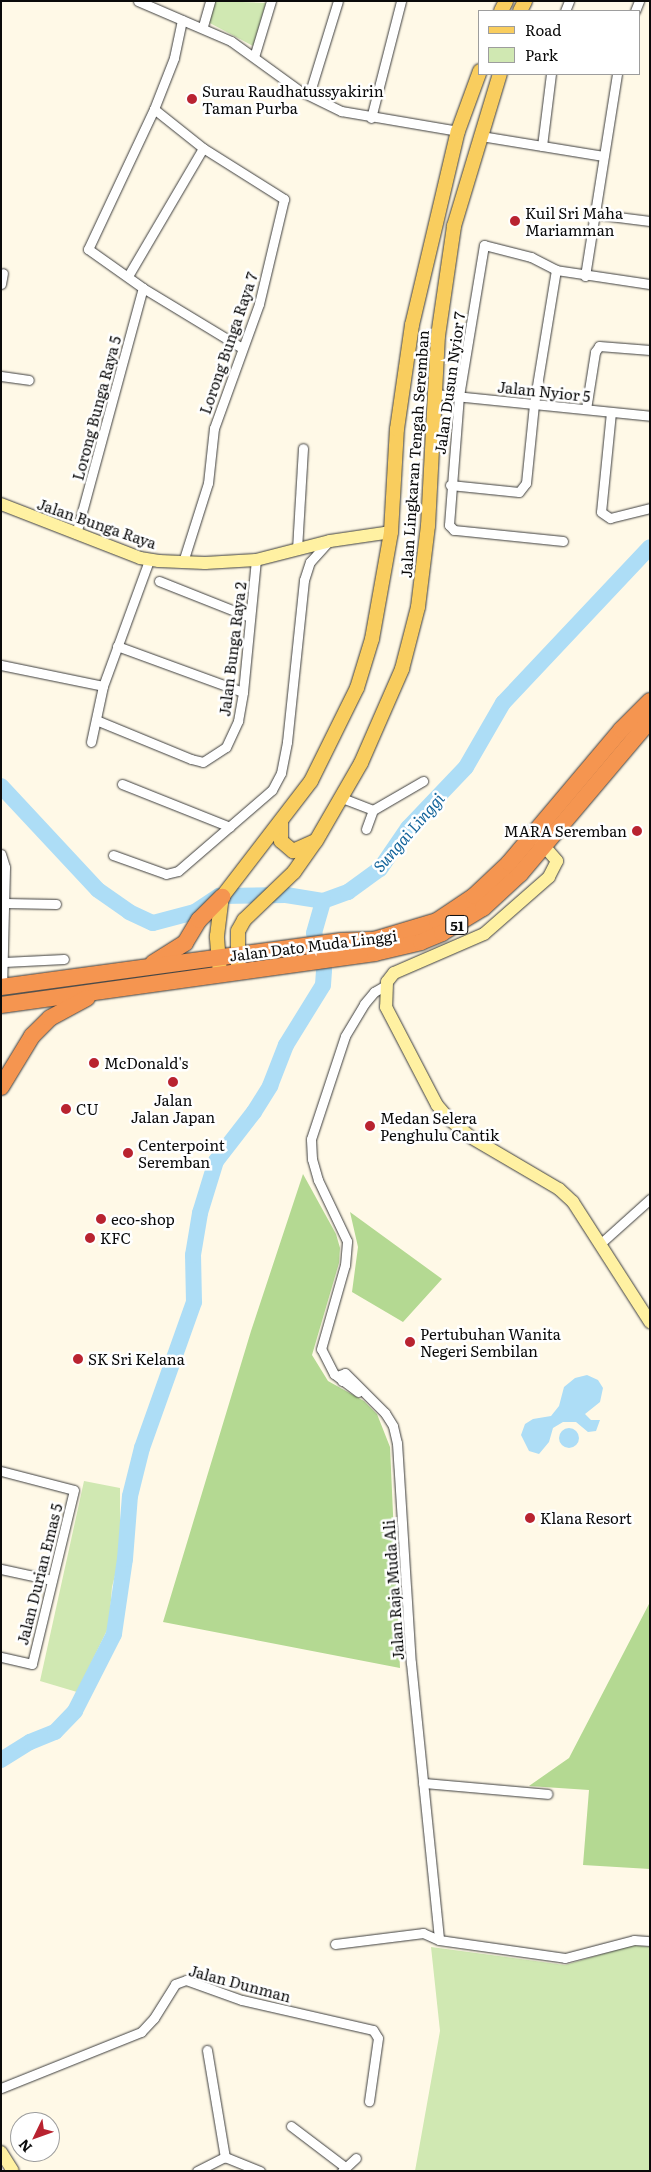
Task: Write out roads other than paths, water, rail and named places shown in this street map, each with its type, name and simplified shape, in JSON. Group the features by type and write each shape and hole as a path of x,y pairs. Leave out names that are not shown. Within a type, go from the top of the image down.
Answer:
{"highway":[{"name":"Jalan Dato Muda Linggi","path":"539,841 620,730 650,701"},
{"name":"Jalan Dato Muda Linggi","path":"1,1005 101,992 237,963 342,949 399,948 442,934 489,902 539,841 650,720"},
{"path":"137,968 162,960 184,943 205,914 222,897"},
{"name":"Jalan Dato Muda Linggi","path":"2,987 137,968 218,966"},
{"path":"1,1087 18,1055 50,1018 101,992"}],"main road":[{"name":"Jalan Lingkaran Tengah Seremban","path":"222,897 311,781 357,688 372,639 391,532 397,429 412,325 458,131 479,75"},
{"name":"Jalan Lingkaran Tengah Seremban","path":"237,963 238,931 294,872 316,841 342,798 382,721 402,669 418,607 428,526 438,336 454,226 500,75"},
{"path":"281,822 281,841 293,851 316,841"},
{"path":"218,966 222,897"}],"street":[{"path":"203,26 210,1"},
{"path":"254,56 271,1"},
{"path":"309,95 338,1"},
{"path":"371,118 400,1"},
{"path":"142,2 182,20 203,26 254,56 309,95 341,111 371,118 458,131"},
{"path":"182,20 174,58 154,109 88,249 143,288 242,348"},
{"path":"542,146 551,75"},
{"path":"585,276 617,75"},
{"name":"Lorong Bunga Raya 7","path":"154,109 203,148 284,199 259,304 214,428 208,483 183,562"},
{"path":"481,136 603,156"},
{"path":"128,276 203,148"},
{"path":"594,214 650,221"},
{"name":"Jalan Dusun Nyior 7","path":"556,270 531,257 484,245 459,396 448,525 454,530 563,541"},
{"path":"450,485 519,492 526,484 534,404 556,270 585,276 650,284"},
{"path":"1,284 3,273"},
{"name":"Lorong Bunga Raya 5","path":"76,534 143,288"},
{"path":"586,409 595,352 599,346 650,350"},
{"path":"1,376 29,380"},
{"name":"Jalan Nyior 5","path":"435,394 650,416"},
{"path":"611,412 601,512 610,518 650,508"},
{"path":"297,549 303,448"},
{"name":"Jalan Bunga Raya","path":"1,504 76,534 149,560 183,562 256,560 330,541 391,532"},
{"path":"113,856 166,874 178,871 272,790 281,773 304,580 310,562 330,541"},
{"path":"91,742 103,686 149,560"},
{"name":"Jalan Bunga Raya 2","path":"96,720 203,762 219,753 233,736 243,692 256,560"},
{"path":"159,581 250,617"},
{"path":"117,646 243,692"},
{"path":"1,665 103,686"},
{"path":"366,829 373,810 423,781"},
{"path":"122,784 230,827"},
{"path":"342,798 373,810"},
{"path":"539,841 557,862 552,873 498,924 467,944 408,965 394,973 386,985 386,1007 437,1105 472,1138 558,1189 573,1202 650,1322"},
{"path":"1,854 6,867 1,1009"},
{"path":"5,903 56,904"},
{"path":"4,962 64,959"},
{"name":"Jalan Raja Muda Ali","path":"386,985 374,992 364,1004 345,1036 311,1139 312,1159 318,1180 347,1241 346,1265 321,1349 329,1367 342,1381 340,1377 344,1373 373,1402 393,1426 397,1443 411,1663 439,1940"},
{"path":"601,1243 650,1199"},
{"name":"Jalan Durian Emas 5","path":"1,1471 74,1490 32,1664 1,1657"},
{"path":"1,1569 52,1580"},
{"path":"423,1783 548,1794"},
{"path":"335,1944 424,1933 439,1940 565,1958 634,1940 650,1941"},
{"name":"Jalan Dunman","path":"1,2088 140,2032 154,2018 175,1984 186,1980 242,2000 373,2030 378,2038 370,2101"},
{"path":"207,2050 225,2157"},
{"path":"291,2126 343,2169 356,2158"},
{"path":"1,2152 13,2171"},
{"path":"197,2171 225,2157 260,2171"}],"water":[{"path":"587,1375 598,1380 603,1388 600,1402 585,1414 591,1420 600,1420 596,1431 588,1432 576,1422 563,1422 553,1428 549,1442 539,1454 529,1451 521,1435 525,1424 533,1419 551,1416 559,1406 564,1387 575,1378"},
{"path":"565,1428 573,1428 579,1434 579,1442 573,1448 565,1448 559,1442 559,1434"}],"waterway":[{"name":"Sungai Linggi","path":"1,786 98,890 129,912 153,923 195,912 219,896 286,895 323,901 348,892 380,869 408,828 466,767 503,703 650,547"},
{"path":"1,1760 30,1742 55,1732 75,1711 114,1634 125,1559 130,1496 142,1448 194,1302 193,1255 200,1213 216,1161 254,1112 270,1086 286,1045 323,985 324,970 314,933 323,901"}],"place":[{"name":"Surau Raudhatussyakirin Taman Purba","path":"192,99"},
{"name":"Kuil Sri Maha Mariamman","path":"515,221"},
{"name":"MARA Seremban","path":"637,831"},
{"name":"McDonald's","path":"94,1063"},
{"name":"Jalan Jalan Japan","path":"173,1082"},
{"name":"CU","path":"66,1109"},
{"name":"Medan Selera Penghulu Cantik","path":"370,1126"},
{"name":"Centerpoint Seremban","path":"128,1153"},
{"name":"eco-shop","path":"101,1219"},
{"name":"KFC","path":"90,1238"},
{"name":"Pertubuhan Wanita Negeri Sembilan","path":"410,1342"},
{"name":"SK Sri Kelana","path":"78,1359"},
{"name":"Klana Resort","path":"530,1518"}]}
